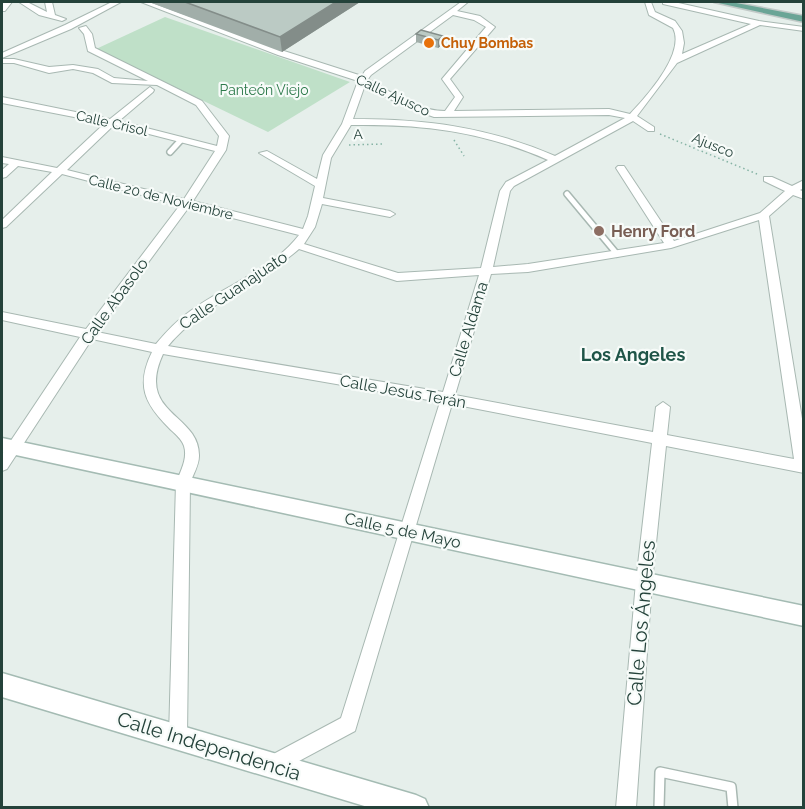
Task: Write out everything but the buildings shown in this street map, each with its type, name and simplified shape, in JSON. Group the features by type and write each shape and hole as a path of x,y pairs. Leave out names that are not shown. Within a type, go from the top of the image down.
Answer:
{"main road":[{"path":"719,2 804,19"},
{"name":"Calle 5 de Mayo","path":"8,446 804,616"},
{"name":"Calle Independencia","path":"2,685 416,807"}],"street":[{"path":"2,9 8,2"},
{"path":"23,2 31,8 62,19"},
{"path":"49,2 52,16"},
{"path":"2,56 68,27 83,24 117,2"},
{"name":"Calle Ajusco","path":"144,2 362,81 426,112 447,115 609,112 632,117 651,129"},
{"name":"Calle Guanajuato","path":"178,737 183,483 192,456 189,439 158,408 149,389 148,380 158,349 173,331 204,308 258,276 297,245 305,233 319,200 326,156 348,122 362,81 368,73 465,2"},
{"path":"648,2 652,13 671,21 678,28 681,35 680,45 674,61"},
{"path":"666,2 759,23 804,29"},
{"path":"447,115 459,97 446,79 491,27 477,18 451,12"},
{"name":"Calle Aldama","path":"273,765 348,724 486,272 505,191 510,184 632,117 674,61 759,23"},
{"path":"83,24 88,34 90,48 98,54 199,103"},
{"path":"2,56 44,69 72,63 96,70 116,69 129,75 134,82 175,98 199,103"},
{"path":"2,225 112,122 152,88"},
{"name":"Calle Crisol","path":"2,100 112,122 221,150"},
{"name":"Calle Abasolo","path":"2,465 8,446 186,204 221,150 224,136 199,103"},
{"path":"348,122 399,121 446,128 505,139 556,160"},
{"path":"264,153 320,185"},
{"name":"Calle 20 de Noviembre","path":"2,160 60,171 305,233"},
{"path":"2,176 16,163"},
{"path":"621,168 671,245"},
{"path":"768,179 804,196"},
{"path":"297,245 397,277 486,272 671,245 764,214 792,190 804,183"},
{"path":"319,200 390,214"},
{"path":"764,214 803,467"},
{"name":"Calle Jesús Terán","path":"2,316 158,349 447,398 803,467"},
{"name":"Calle Los Ángeles","path":"626,807 644,582 663,407"}],"lane":[{"path":"170,152 182,140"},
{"path":"567,194 617,254"},
{"path":"660,807 660,772 732,787 734,807"}],"path":[{"path":"446,128 464,156"},
{"name":"Ajusco","path":"651,129 768,179"},
{"name":"A","path":"334,146 382,144"}],"green space":[{"name":"Panteón Viejo","path":"165,17 350,82 268,132 96,49"}],"place":[{"name":"Chuy Bombas","path":"429,43"},
{"name":"Henry Ford","path":"599,231"}],"district":[{"name":"Los Angeles","path":"633,355"}]}
